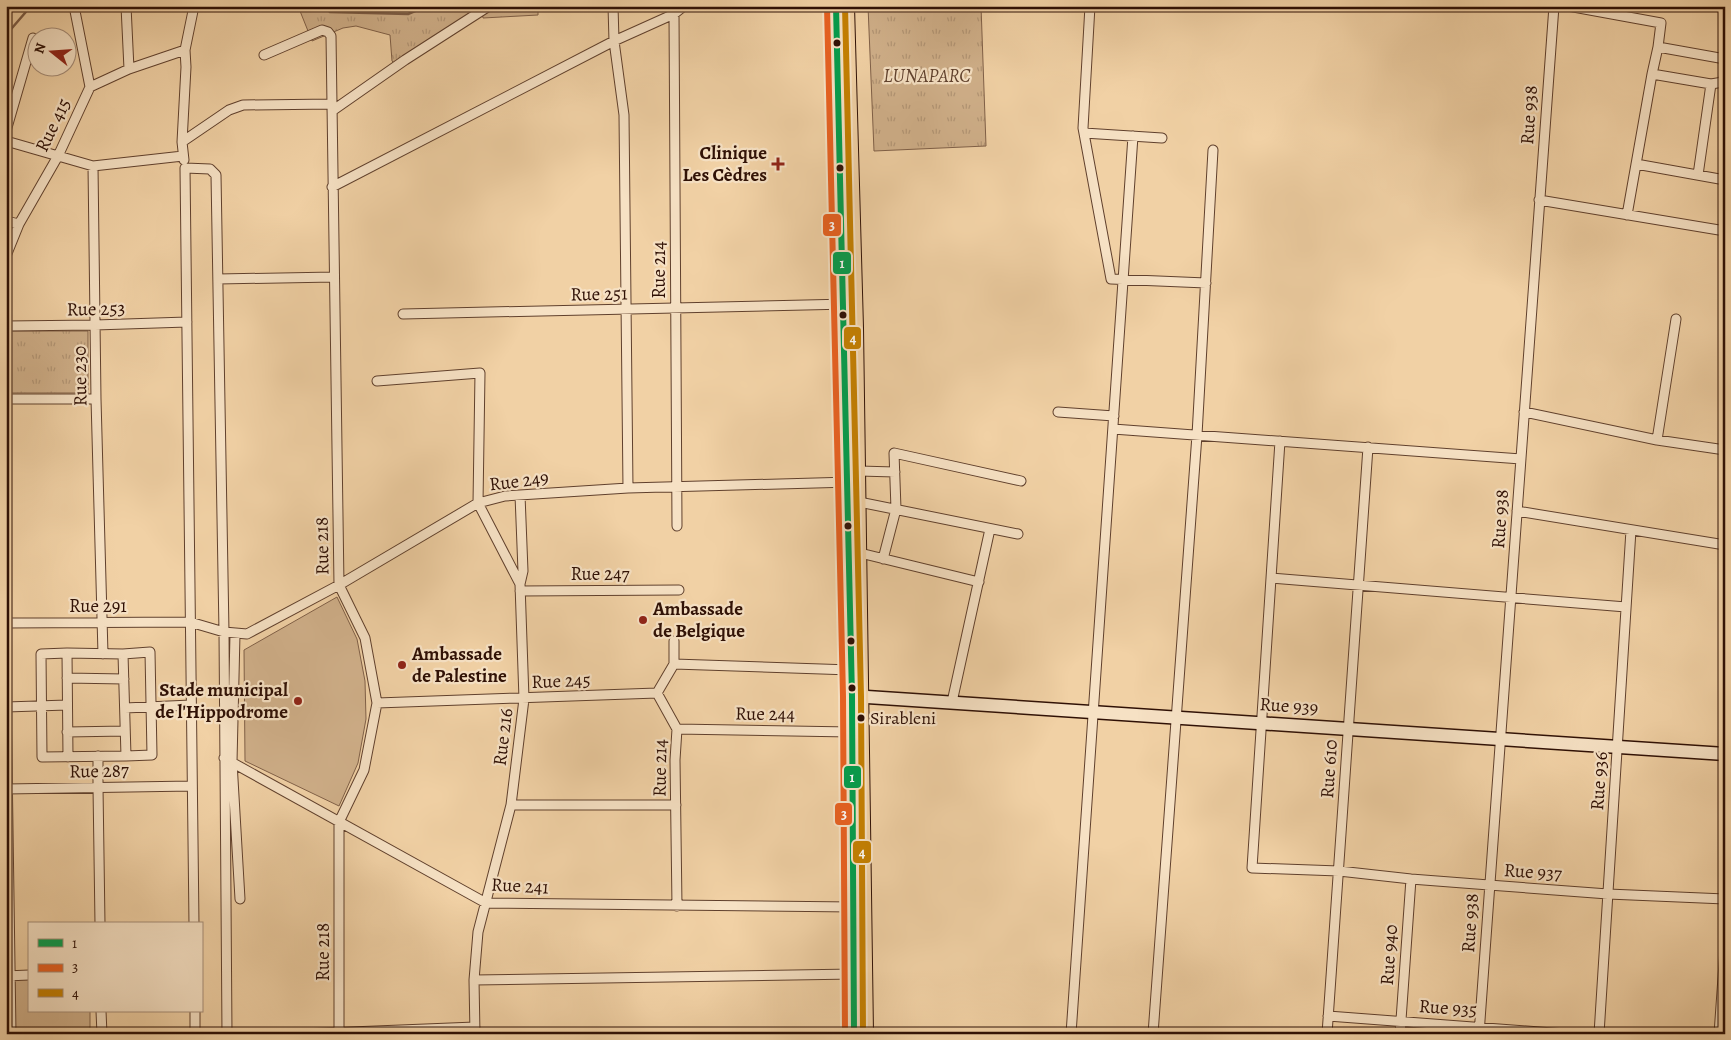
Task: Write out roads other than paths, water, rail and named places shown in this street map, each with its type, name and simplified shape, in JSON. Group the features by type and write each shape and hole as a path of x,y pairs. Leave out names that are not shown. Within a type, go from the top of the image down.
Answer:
{"main road":[{"path":"836,6 850,304 855,478 851,670 857,696 851,732 854,1034"},
{"path":"847,6 850,304"},
{"path":"855,478 859,502 860,553 857,696 866,1034"},
{"name":"Rue 939","path":"857,696 1725,754"}],"street":[{"path":"74,6 90,86"},
{"path":"126,6 130,69"},
{"path":"194,6 186,50 182,142 187,322 194,922"},
{"path":"182,142 229,110 243,105 332,108 490,6"},
{"path":"613,6 614,41 624,115 628,488"},
{"path":"332,187 614,41 674,14 684,6"},
{"path":"1090,6 1083,128 1111,279 1206,283"},
{"name":"Rue 938","path":"1479,1030 1554,6"},
{"path":"1568,6 1661,23 1626,215"},
{"name":"Rue 214","path":"674,14 677,526"},
{"name":"Rue 218","path":"264,54 322,30 328,32 331,36 339,585 365,638 377,703 364,770 339,822 339,1033"},
{"path":"1658,47 1725,59"},
{"name":"Rue 415","path":"6,256 19,224 58,156 90,86 130,69 186,50"},
{"path":"6,131 28,55"},
{"path":"1652,74 1711,84 1723,82 1725,74"},
{"path":"1698,175 1711,84"},
{"path":"1084,133 1162,138"},
{"path":"1071,1034 1133,136"},
{"path":"6,141 93,166 183,156"},
{"path":"1153,1034 1196,435 1213,150"},
{"path":"1636,164 1725,180"},
{"name":"Rue 230","path":"93,166 96,399 103,654"},
{"path":"184,168 210,169 216,175 228,760 227,1034"},
{"path":"1539,200 1725,231"},
{"path":"6,221 19,224"},
{"path":"218,278 334,277"},
{"name":"Rue 251","path":"403,314 850,304"},
{"path":"1657,440 1676,319"},
{"name":"Rue 253","path":"6,326 187,322"},
{"name":"Rue 216","path":"377,381 480,373 478,503 520,588 524,699 510,804 478,932 474,980 475,1030"},
{"path":"6,399 96,399"},
{"path":"1058,412 1114,416"},
{"path":"1524,412 1657,440 1725,450"},
{"path":"1113,429 1520,459"},
{"path":"1262,723 1280,441"},
{"name":"Rue 610","path":"1327,1034 1368,447"},
{"path":"883,559 896,509 894,453 1021,481"},
{"name":"Rue 249","path":"190,622 224,632 247,634 339,585 478,503 505,496 628,488 855,478 895,472"},
{"path":"520,495 523,571 520,588"},
{"path":"859,502 1018,534"},
{"path":"1517,511 1725,545"},
{"path":"952,702 990,529"},
{"name":"Rue 936","path":"1599,1034 1631,530"},
{"path":"860,553 979,582"},
{"path":"1271,578 1626,606"},
{"name":"Rue 247","path":"520,588 679,590"},
{"name":"Rue 291","path":"6,623 190,622"},
{"path":"235,634 228,760 240,899"},
{"path":"657,693 674,664 674,641"},
{"path":"150,652 152,755 42,758 41,654 67,653 123,654 150,652"},
{"path":"67,653 68,757"},
{"path":"123,654 126,756"},
{"path":"674,664 851,670"},
{"path":"67,678 124,679"},
{"path":"6,693 8,976 11,1034"},
{"name":"Rue 214","path":"657,693 677,729 675,760 677,906"},
{"name":"Rue 245","path":"377,703 657,693"},
{"path":"6,706 67,705"},
{"path":"125,708 191,705"},
{"name":"Rue 937","path":"1262,723 1252,868 1338,871 1411,879 1608,894 1725,899"},
{"name":"Rue 244","path":"677,729 851,732"},
{"path":"67,732 125,731"},
{"path":"98,756 100,922"},
{"name":"Rue 241","path":"228,760 486,903 853,907"},
{"name":"Rue 287","path":"7,789 192,786"},
{"path":"510,804 676,805"},
{"name":"Rue 940","path":"1400,1034 1411,879"},
{"path":"1719,1034 1725,949"},
{"path":"474,980 854,974"},
{"path":"8,976 28,975"},
{"path":"101,1012 102,1034"},
{"path":"195,1012 195,1034"},
{"name":"Rue 935","path":"1328,1016 1401,1021 1479,1030 1565,1034"},
{"path":"301,1034 475,1030"}],"waterway":[{"path":"6,35 31,6"},
{"path":"323,6 330,12 408,14 427,6"}],"place":[{"name":"Clinique Les Cèdres","path":"778,164"},
{"name":"Ambassade de Belgique","path":"643,620"},
{"name":"Ambassade de Palestine","path":"402,665"},
{"name":"Stade municipal de l'Hippodrome","path":"298,701"},
{"name":"Sirableni","path":"861,718"}],"park label":[{"name":"LUNAPARC","path":"927,76"}]}
